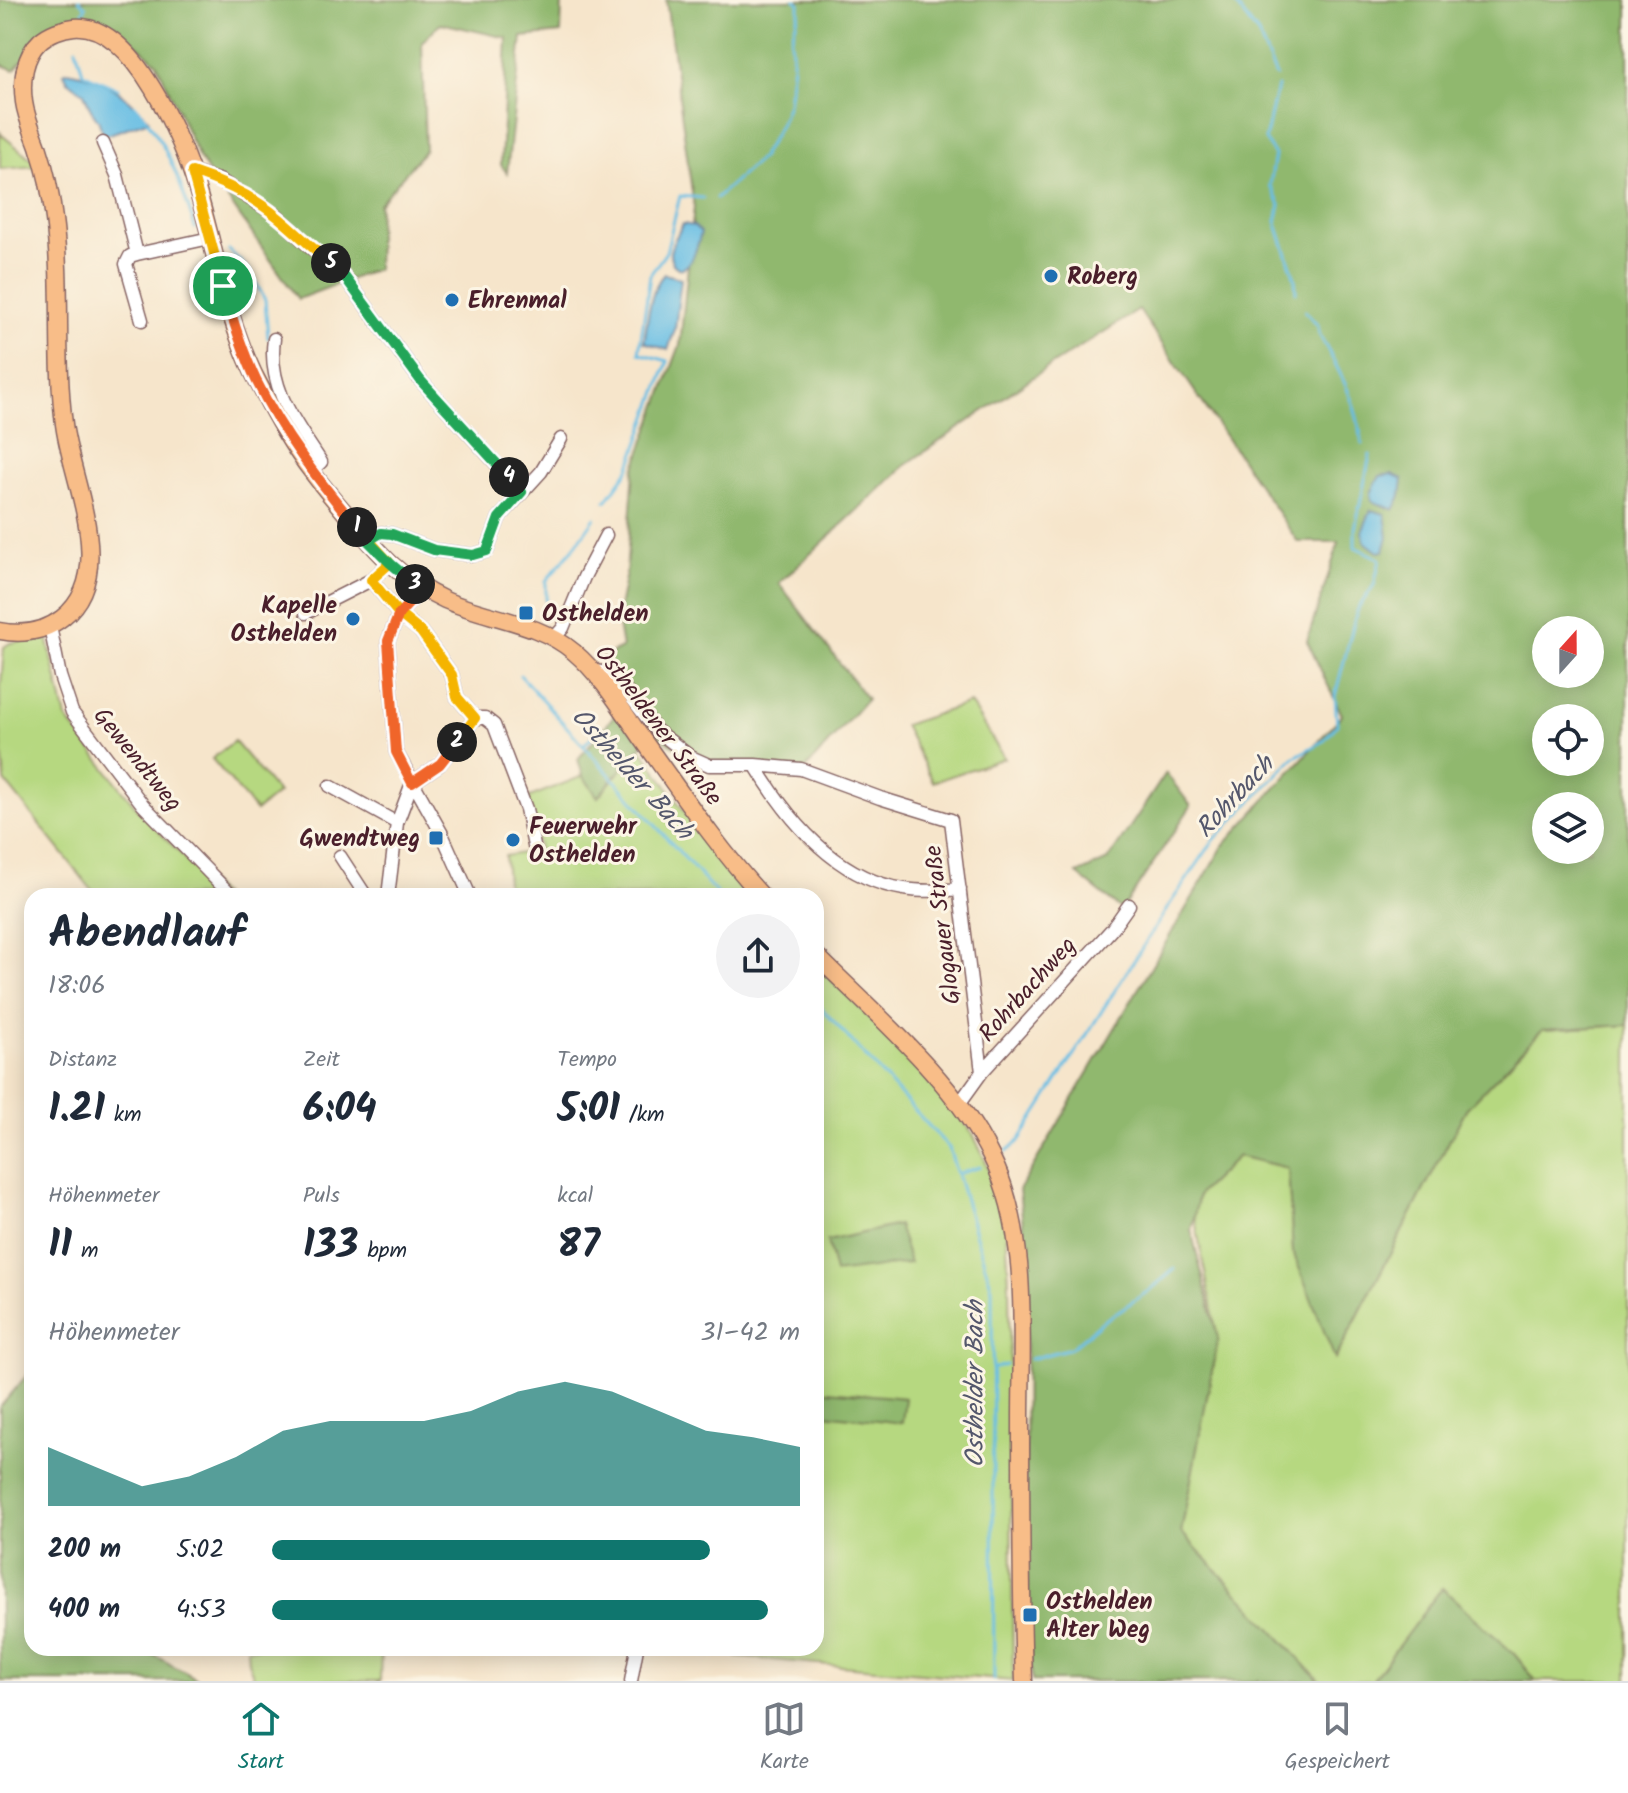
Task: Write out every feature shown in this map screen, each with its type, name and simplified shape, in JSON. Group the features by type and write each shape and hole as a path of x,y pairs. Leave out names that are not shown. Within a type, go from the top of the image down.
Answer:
{"main road":[{"name":"Ostheldener Straße","path":"50,626 73,608 81,595 87,582 90,551 63,420 54,214 45,171 25,111 24,71 40,41 62,29 88,27 107,35 127,52 158,100 192,172 235,326 255,379 311,471 368,541 422,589 456,605 515,621 554,638 577,655 593,671 700,821 755,888"},
{"path":"0,631 22,633 50,626"},
{"path":"824,963 908,1047 959,1104 991,1155 1015,1224 1020,1282 1024,1681"}],"street":[{"path":"103,143 117,175 137,254"},
{"path":"192,172 221,181 278,216 311,248 339,269 421,381 522,492"},
{"path":"142,320 126,264 130,256 210,238"},
{"path":"274,339 272,357 284,405 321,462 311,471"},
{"path":"368,541 381,533 392,534 434,550 473,555 487,551 499,518 541,472 561,439"},
{"path":"554,638 563,628 606,535"},
{"path":"306,613 371,580 390,563"},
{"path":"371,580 399,614 421,632 452,675 457,697 475,718 485,718 494,725 526,809 534,846"},
{"path":"422,589 399,614 388,641 396,752 442,834 466,888"},
{"name":"Gewendtweg","path":"50,626 60,676 72,712 143,805 224,888"},
{"path":"593,671 612,673 657,731 691,757 709,765 755,765 771,792 814,841 835,860 862,877 901,889 928,892 960,889"},
{"path":"389,888 397,823 412,783 440,764 475,718"},
{"name":"Glogauer Straße","path":"755,765 801,769 951,820 982,1072"},
{"path":"330,786 397,823"},
{"path":"340,856 361,888"},
{"name":"Rohrbachweg","path":"959,1104 982,1072 1112,929 1129,905"},
{"path":"631,1681 636,1656"}],"green space":[{"path":"0,0 562,0 561,33 522,37 507,173 501,165 507,38 441,23 422,42 425,150 379,204 377,269 298,299 199,158 157,63 116,26 92,16 57,21 14,70 0,64"},
{"path":"666,0 1628,0 1628,1025 1542,1030 1466,1109 1335,1359 1293,1252 1288,1168 1238,1156 1199,1194 1191,1230 1218,1339 1181,1532 1320,1681 1032,1681 1025,1533 1026,1251 1019,1190 1223,846 1342,715 1307,641 1339,542 1298,542 1139,310 1045,369 908,463 779,583 867,699 805,770 707,766 652,733 598,797 583,776 578,759 628,699 600,659 622,648 617,618 626,573 634,470 680,345 694,207"},
{"path":"0,132 2,135 40,166 0,169"},
{"path":"47,637 66,718 140,812 214,888 90,888 5,781 0,696 4,647 10,643"},
{"path":"970,703 1004,758 933,782 904,725"},
{"path":"234,741 278,793 256,811 212,759"},
{"path":"640,747 690,820 748,888 507,888 505,856 539,850 527,798 583,776 598,796"},
{"path":"1166,773 1191,806 1122,910 1077,874 1108,860"},
{"path":"824,972 922,1071 973,1134 989,1169 1006,1228 1013,1681 737,1657 824,1656"},
{"path":"1628,1025 1628,1681 1536,1681 1515,1655 1442,1588 1372,1681 1320,1681 1181,1532 1218,1339 1194,1214 1199,1194 1238,1156 1288,1168 1293,1252 1336,1358 1466,1109 1542,1030"},
{"path":"898,1225 910,1263 835,1273 827,1241"},
{"path":"24,1378 24,1656 156,1656 201,1681 0,1681 0,1407"},
{"path":"824,1391 905,1398 902,1423 824,1414"},
{"path":"1442,1588 1515,1655 1536,1681 1372,1681"},
{"path":"248,1656 381,1656 380,1681 255,1680"}],"water":[{"path":"67,71 102,82 131,102 149,120 104,136 84,93 68,81 64,73"},
{"path":"683,224 694,226 701,232 689,264 679,268 673,264 670,253"},
{"path":"664,274 681,278 675,329 668,350 644,342 652,297"},
{"path":"1392,474 1403,479 1401,496 1394,510 1372,501 1371,493 1380,476"},
{"path":"1371,510 1385,514 1388,537 1384,551 1378,552 1365,542 1362,532"}],"waterway":[{"name":"Osthelder Bach","path":"79,0 86,7 83,12"},
{"path":"716,198 761,158 780,125 788,104 793,64 791,40 799,13 799,3 795,0"},
{"name":"Rohrbach","path":"1232,0 1258,34 1276,76"},
{"name":"Osthelder Bach","path":"76,48 83,73 118,89"},
{"name":"Rohrbach","path":"1277,87 1265,140 1275,155 1270,185 1280,205 1276,221 1295,279 1296,292"},
{"name":"Osthelder Bach","path":"135,105 164,148 195,228"},
{"path":"606,501 629,469 668,361 639,353 650,275 666,252 680,196 703,198"},
{"name":"Osthelder Bach","path":"229,250 249,270 265,300 268,338"},
{"name":"Rohrbach","path":"1305,311 1318,326 1319,334 1346,386 1362,444"},
{"name":"Rohrbach","path":"1007,1151 1019,1141 1214,840 1293,758 1323,741 1337,725 1335,696 1357,610 1374,585 1380,559 1355,547 1355,529 1370,455"},
{"path":"546,615 546,581 595,518"},
{"name":"Osthelder Bach","path":"520,675 712,888"},
{"path":"583,746 593,735"},
{"name":"Osthelder Bach","path":"824,1011 949,1148 992,1288 994,1680"},
{"name":"Rohrbach","path":"957,1174 980,1167"},
{"path":"1030,1359 1071,1348 1175,1269"},
{"path":"992,1369 1006,1365"}],"place":[{"name":"Roberg","path":"1051,276"},
{"name":"Ehrenmal","path":"452,300"},
{"name":"Osthelden","path":"526,613"},
{"name":"Kapelle Osthelden","path":"353,619"},
{"name":"Gwendtweg","path":"436,838"},
{"name":"Feuerwehr Osthelden","path":"513,840"},
{"name":"Osthelden Alter Weg","path":"1030,1615"}],"route":[{"path":"223,286 192,172 221,181 278,216 311,248 339,269 421,381 522,492 499,518 487,551 473,555 434,550 411,539 381,533 368,541 422,589 399,614 388,641 396,752 412,783 440,764 475,718 457,697 452,675 421,632 399,614 371,580 390,563 368,541 298,452 255,379 223,286"}]}
